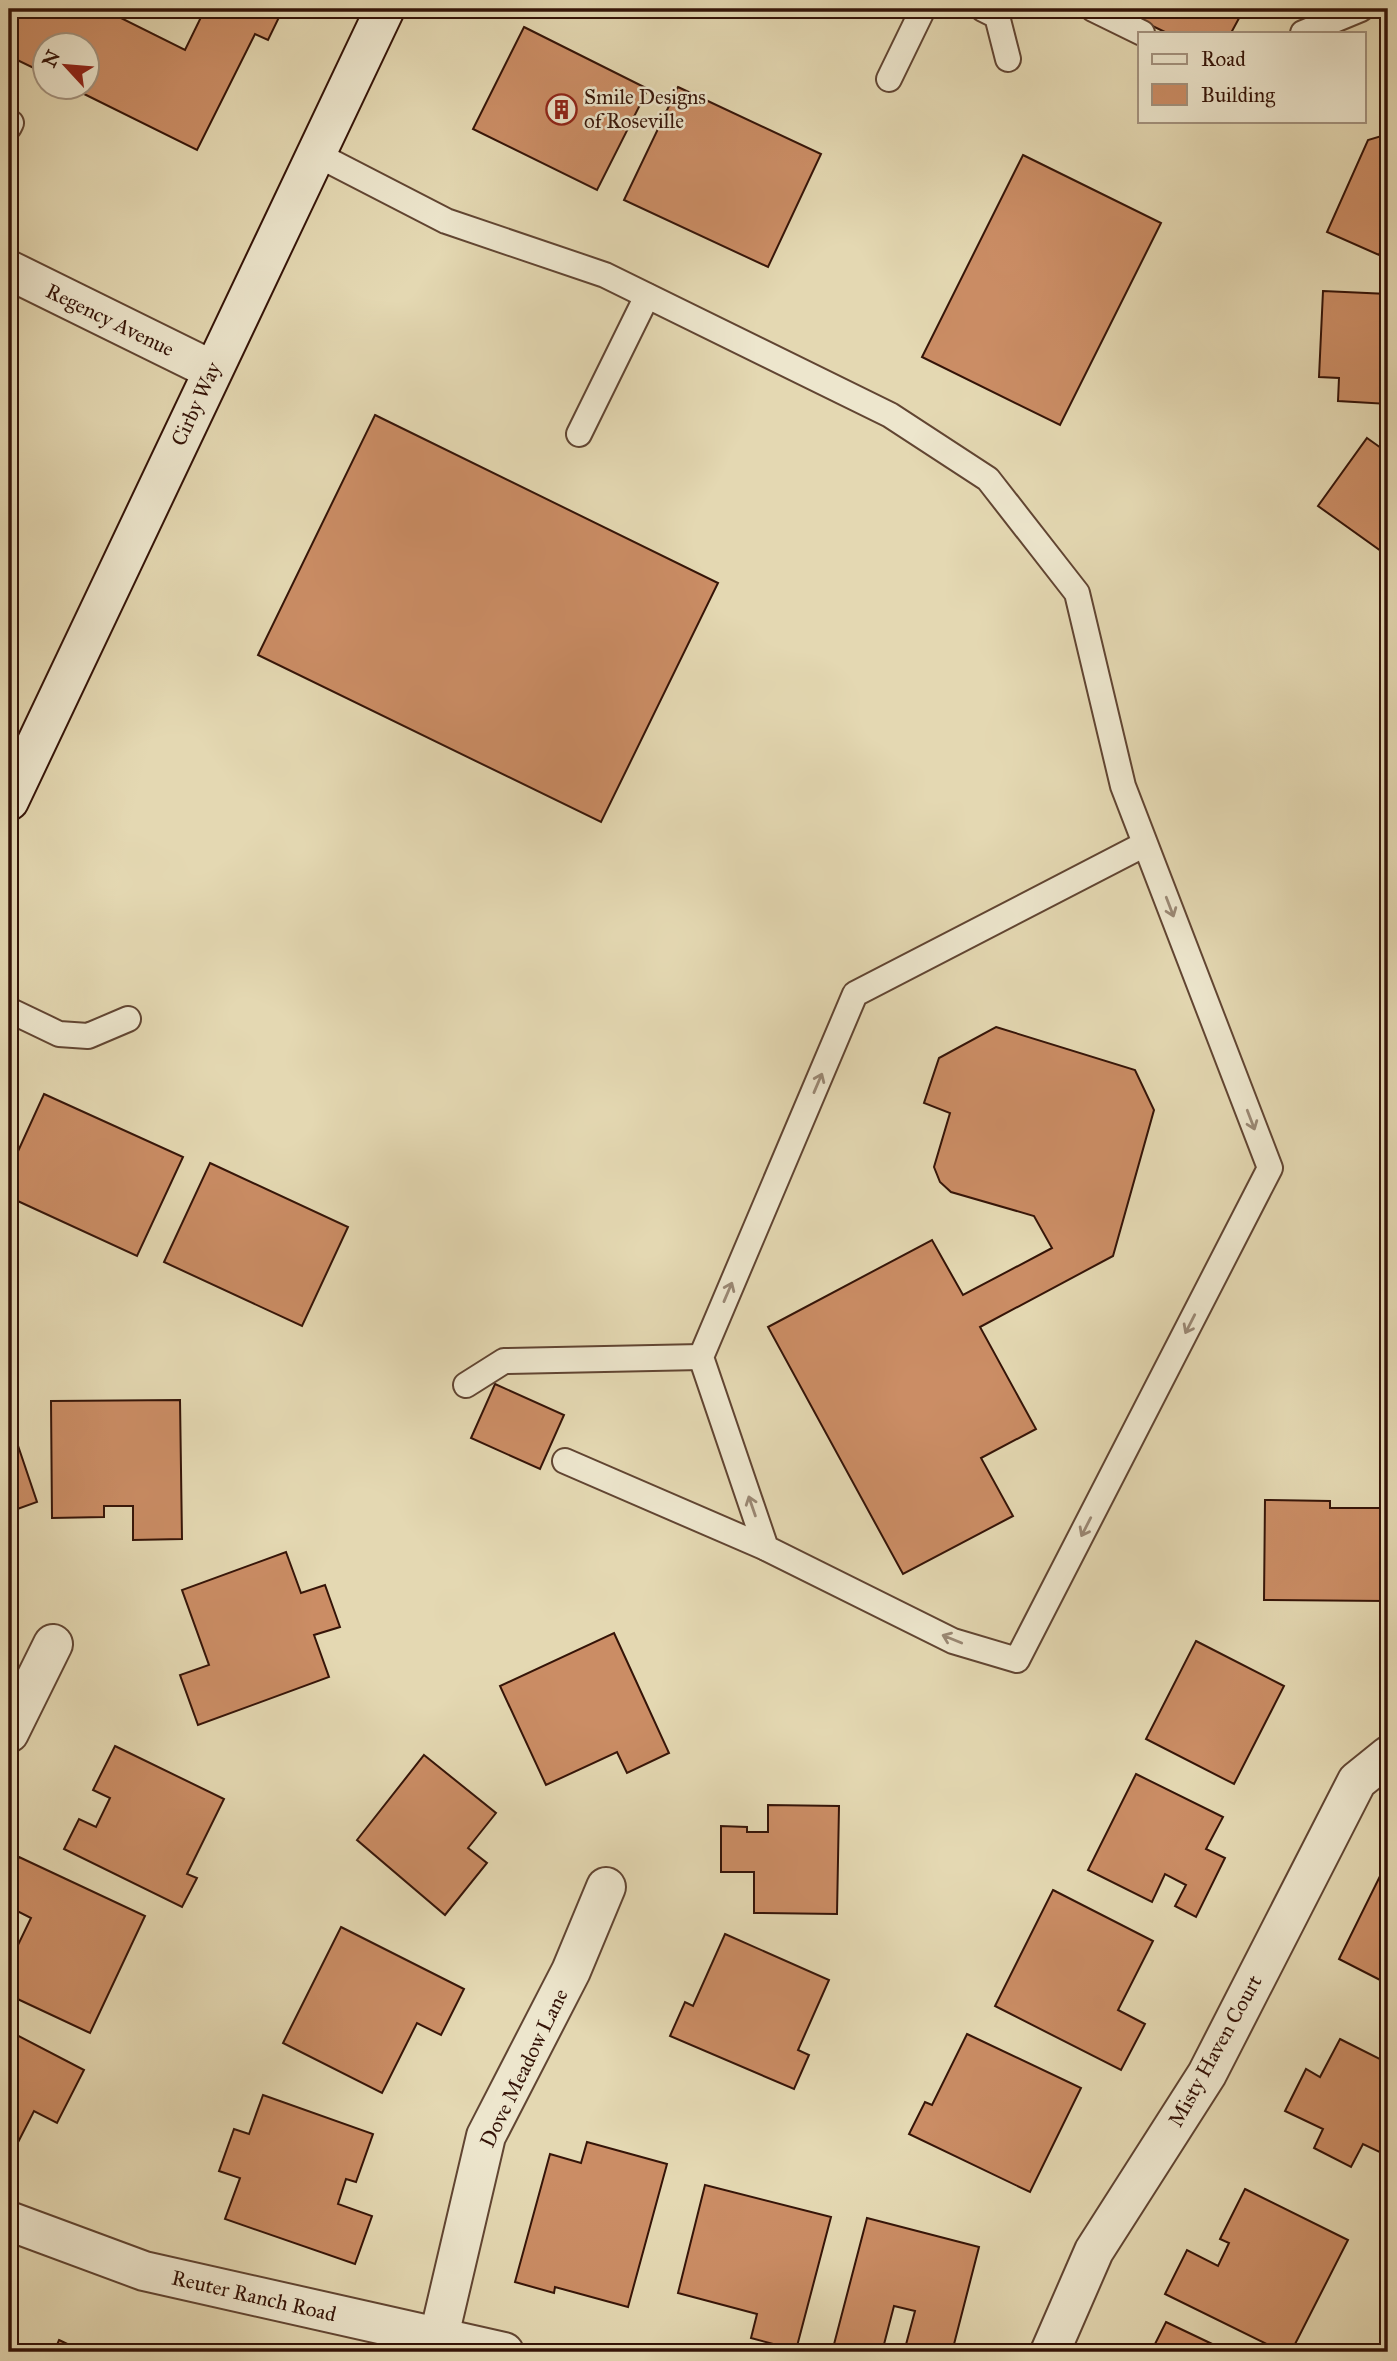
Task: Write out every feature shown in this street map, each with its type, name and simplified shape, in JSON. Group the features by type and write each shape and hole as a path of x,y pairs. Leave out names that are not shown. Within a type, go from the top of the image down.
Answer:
{"street":[{"name":"Cirby Way","path":"9,801 385,9"},
{"name":"Regency Avenue","path":"9,270 212,370"},
{"path":"9,1733 53,1644"},
{"name":"Misty Haven Court","path":"1050,2352 1094,2251 1207,2074 1357,1781 1388,1756"},
{"name":"Dove Meadow Lane","path":"439,2336 486,2136 571,1971 606,1887"},
{"name":"Reuter Ranch Road","path":"9,2221 144,2271 505,2352"}],"lane":[{"path":"889,79 923,9"},
{"path":"983,9 998,16 1008,59"},
{"path":"1093,9 1140,32"},
{"path":"1305,32 1361,9"},
{"path":"316,154 446,221 605,275 890,415 988,480 1077,593 1123,786 1270,1168 1017,1660 953,1640 766,1548 565,1461"},
{"path":"579,434 647,296"},
{"path":"766,1548 701,1357 855,994 1145,844"},
{"path":"9,1010 59,1034 89,1037 128,1019"},
{"path":"466,1385 504,1361 701,1357"}],"building":[{"path":"9,9 103,9 185,50 205,9 283,9 268,40 255,34 197,150 100,102 102,32 32,32 32,67 9,56"},
{"path":"1117,9 1244,9 1232,32 1165,32"},
{"name":"Smile Designs of Roseville","path":"524,27 648,89 597,190 473,129"},
{"path":"678,87 821,154 768,267 624,200"},
{"path":"1388,134 1388,234 1379,255 1327,232 1368,140"},
{"path":"1023,155 1161,223 1060,425 922,357"},
{"path":"1323,291 1388,294 1388,404 1338,401 1339,378 1319,377"},
{"path":"375,415 718,583 601,822 258,655"},
{"path":"1367,438 1388,453 1388,556 1318,506"},
{"path":"996,1027 1135,1070 1154,1110 1113,1256 980,1327 1036,1429 981,1458 1013,1516 903,1574 768,1327 932,1240 963,1295 1052,1248 1034,1216 951,1192 940,1182 934,1167 950,1113 924,1103 939,1058"},
{"path":"44,1094 183,1157 137,1256 9,1197 9,1171"},
{"path":"210,1163 348,1227 302,1326 164,1262"},
{"path":"495,1384 564,1415 540,1469 471,1438"},
{"path":"180,1400 182,1539 133,1540 133,1506 104,1506 104,1517 52,1518 51,1401"},
{"path":"9,1419 37,1502 9,1512"},
{"path":"1265,1500 1330,1501 1330,1508 1386,1508 1386,1601 1264,1600"},
{"path":"286,1552 301,1593 325,1585 340,1627 314,1635 329,1677 198,1725 180,1675 209,1665 182,1590"},
{"path":"614,1633 669,1753 627,1773 617,1752 546,1785 500,1686"},
{"path":"1196,1641 1284,1686 1234,1784 1146,1739"},
{"path":"115,1746 224,1799 187,1874 197,1878 182,1907 64,1849 79,1819 96,1827 110,1798 93,1790"},
{"path":"424,1755 496,1813 468,1848 487,1863 445,1915 357,1840"},
{"path":"1136,1774 1223,1817 1206,1849 1225,1858 1196,1917 1175,1906 1186,1885 1165,1874 1152,1902 1088,1870"},
{"path":"768,1805 839,1806 837,1914 754,1913 754,1872 721,1872 721,1826 747,1827 747,1832 768,1832"},
{"path":"19,1857 145,1916 90,2033 9,1995 9,1941 18,1945 31,1918 9,1907 9,1878"},
{"path":"1388,1860 1388,1984 1339,1959"},
{"path":"1053,1890 1153,1941 1118,2010 1145,2024 1121,2070 995,2006"},
{"path":"341,1927 464,1989 441,2035 417,2023 382,2093 283,2043"},
{"path":"725,1934 829,1980 798,2050 809,2055 794,2089 670,2036 685,2002 693,2006"},
{"path":"9,2031 84,2070 57,2123 34,2111 10,2158"},
{"path":"967,2034 1081,2088 1030,2192 909,2134 925,2102 932,2105"},
{"path":"1340,2039 1388,2063 1388,2156 1363,2144 1351,2167 1314,2148 1323,2129 1285,2111 1306,2069 1320,2077"},
{"path":"263,2095 373,2134 356,2182 346,2179 338,2204 372,2216 355,2264 225,2219 240,2178 219,2171 234,2129 249,2134"},
{"path":"587,2142 667,2164 628,2307 555,2287 554,2293 515,2282 550,2154 581,2163"},
{"path":"705,2185 831,2217 796,2350 751,2338 757,2314 678,2293"},
{"path":"1245,2189 1348,2240 1291,2352 1283,2352 1165,2294 1187,2250 1218,2266 1229,2243 1220,2239"},
{"path":"867,2218 979,2247 952,2352 904,2352 915,2311 894,2306 882,2352 832,2352"},
{"path":"1166,2322 1229,2352 1151,2352"},
{"path":"59,2340 84,2352 54,2352"},
{"path":"9,2343 23,2350 22,2352 9,2352"}],"place":[{"name":"Smile Designs of Roseville","path":"561,109"}]}
